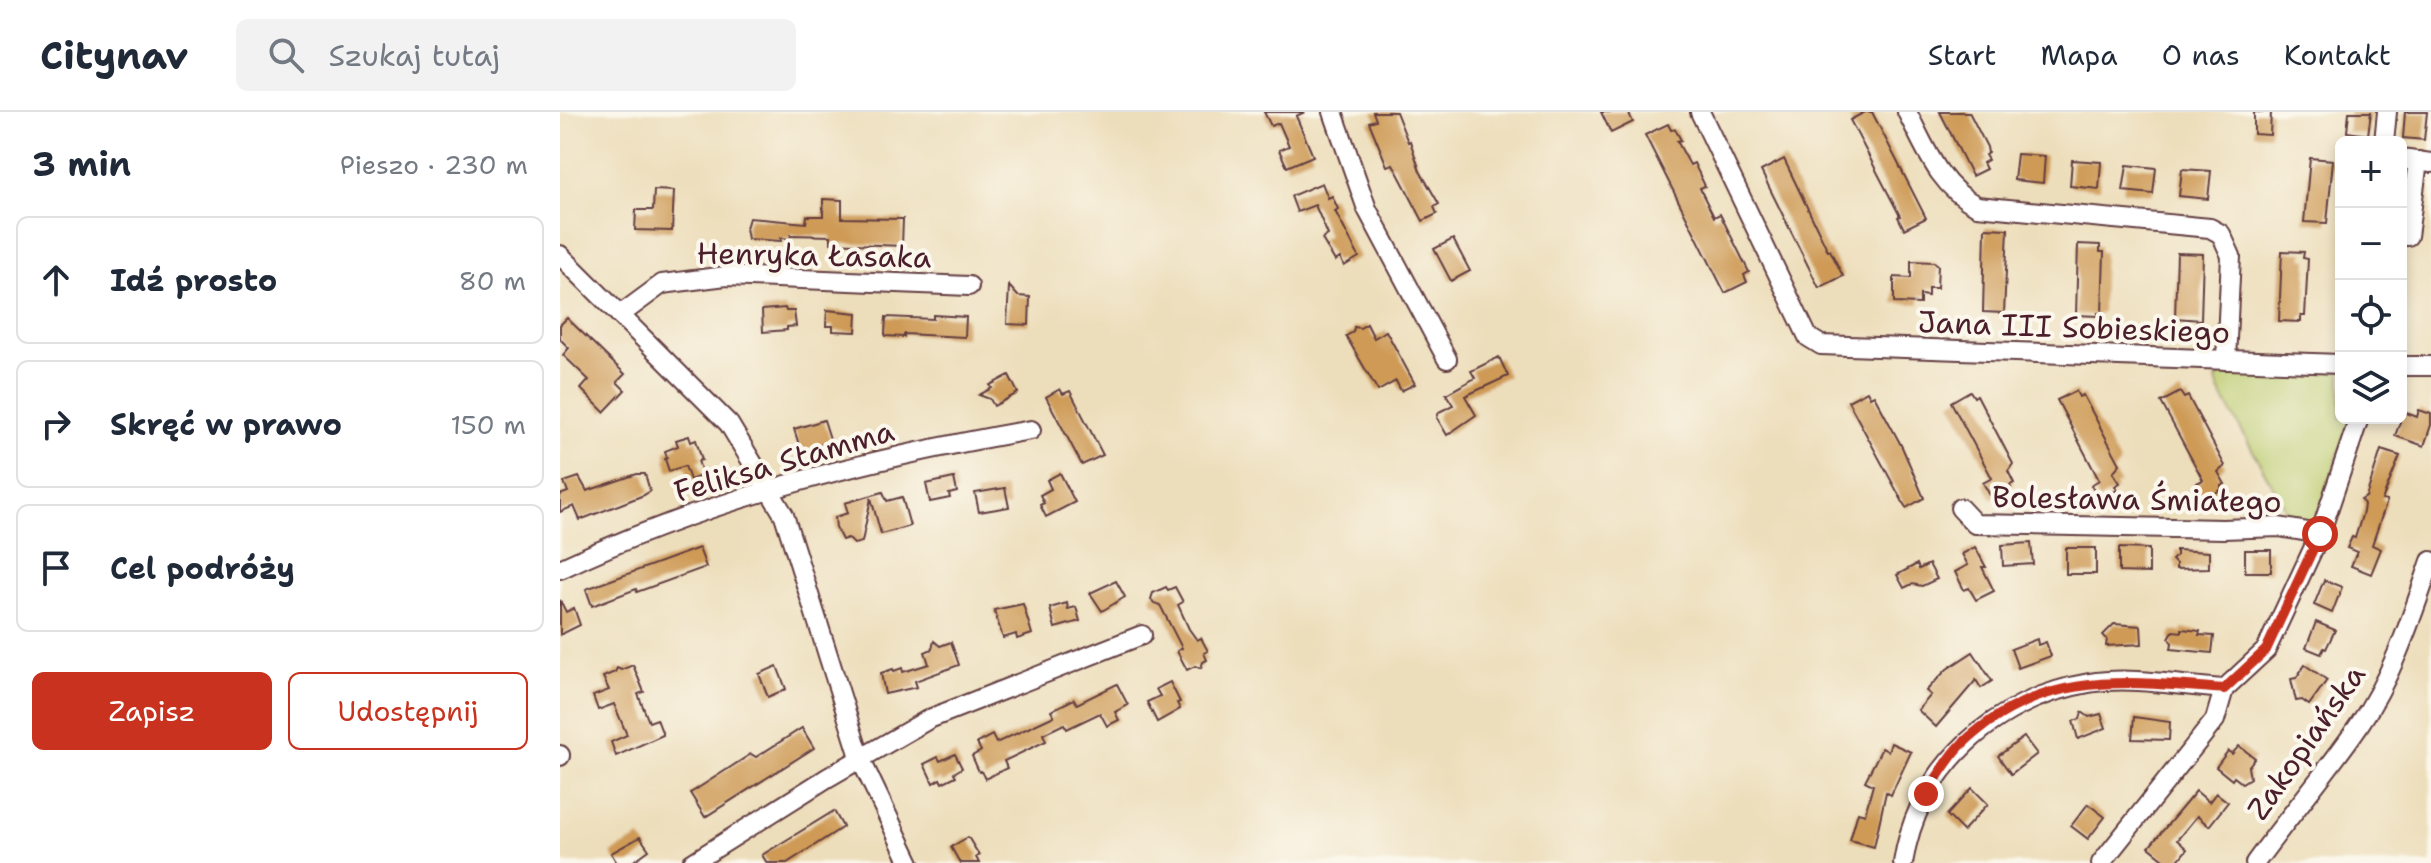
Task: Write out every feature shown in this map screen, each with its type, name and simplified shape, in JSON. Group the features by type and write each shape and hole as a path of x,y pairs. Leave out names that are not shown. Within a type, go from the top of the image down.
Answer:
{"street":[{"path":"1333,112 1367,209 1447,359"},
{"name":"Jana III Sobieskiego","path":"1700,112 1808,337 1821,345 2335,364"},
{"path":"1907,112 1939,175 1962,198 1977,206 2210,228 2221,234 2231,256 2226,360"},
{"path":"2385,136 2387,112"},
{"path":"2407,236 2417,161"},
{"path":"560,255 729,424 784,515 861,760 910,863"},
{"name":"Henryka Łasaka","path":"620,315 662,284 726,276 969,286"},
{"path":"2407,366 2431,366"},
{"path":"2101,863 2215,720 2224,689 2266,650 2320,534 2357,424"},
{"name":"Feliksa Stamma","path":"560,569 615,543 769,491 936,447 1031,430"},
{"name":"Bolesława Śmiałego","path":"1960,508 1975,524 2223,529 2279,527 2320,534"},
{"name":"Zakopiańska","path":"2255,863 2361,723 2386,678 2431,561"},
{"path":"692,863 827,778 929,719 1142,635"},
{"path":"1903,863 1915,816 1944,767 1961,746 2006,712 2055,691 2092,683 2133,682 2224,689"}],"green space":[{"path":"2226,368 2335,372 2335,424 2349,424 2313,529 2295,526 2216,380"}],"building":[{"path":"1264,112 1305,112 1296,116 1313,156 1287,167 1279,150 1289,146 1279,123 1271,126"},
{"path":"1373,112 1396,112 1420,171 1439,204 1434,207 1437,214 1423,221 1393,164 1387,166 1369,122 1376,120"},
{"path":"1601,112 1628,112 1633,122 1611,133"},
{"path":"1872,112 1926,218 1904,229 1850,120"},
{"path":"1940,112 1969,112 1987,147 1988,153 1985,155 1988,160 1983,163 1986,169 1972,176"},
{"path":"2254,112 2271,112 2270,135 2254,134"},
{"path":"2349,112 2371,112 2368,135 2347,132"},
{"path":"2405,112 2427,112 2424,140 2403,136"},
{"path":"1668,124 1681,140 1677,141 1690,165 1694,163 1705,186 1700,188 1714,217 1720,214 1749,272 1744,275 1747,282 1725,293 1645,135"},
{"path":"2017,154 2045,156 2043,183 2014,180"},
{"path":"2310,158 2333,160 2327,223 2304,222"},
{"path":"1784,159 1843,276 1819,288 1761,171"},
{"path":"2072,160 2101,162 2099,189 2070,186"},
{"path":"2127,165 2156,168 2153,194 2123,191"},
{"path":"2182,169 2211,171 2208,199 2179,196"},
{"path":"1322,183 1328,198 1332,196 1338,209 1335,211 1359,257 1344,266 1340,258 1335,261 1322,239 1328,235 1315,205 1297,212 1291,196"},
{"path":"654,190 674,191 672,231 635,230 636,210 653,210"},
{"path":"823,199 842,200 842,218 903,219 902,246 831,243 831,236 791,235 790,239 781,238 781,241 748,239 746,228 749,218 806,223 807,216 823,216"},
{"path":"1985,228 2008,229 2004,313 1983,312"},
{"path":"1453,239 1470,271 1451,281 1434,249"},
{"path":"2078,244 2100,245 2100,252 2104,252 2102,313 2098,316 2076,315"},
{"path":"2282,251 2304,252 2303,258 2308,259 2305,316 2301,316 2301,322 2279,321"},
{"path":"2177,253 2203,254 2201,320 2175,318"},
{"path":"1911,261 1938,265 1937,288 1928,288 1928,296 1920,295 1920,304 1894,303 1894,277 1911,278"},
{"path":"1009,286 1018,296 1030,297 1029,325 1007,324"},
{"path":"785,308 786,311 794,311 796,326 763,332 762,310"},
{"path":"827,310 857,313 856,332 833,331 833,326 826,326"},
{"path":"933,315 966,317 965,337 885,334 886,317 933,319"},
{"path":"567,318 625,374 617,382 625,390 604,412 581,389 589,380 563,355 569,348 560,339 560,325"},
{"path":"1367,324 1374,338 1386,331 1415,384 1401,391 1396,381 1378,391 1346,336 1353,332 1354,327"},
{"path":"1499,357 1508,376 1465,396 1476,415 1447,435 1437,418 1439,412 1453,405 1446,394 1475,378 1471,371"},
{"path":"1009,375 1018,393 994,406 990,399 979,395 992,388 990,385"},
{"path":"1060,389 1063,394 1070,391 1103,455 1082,465 1046,397"},
{"path":"1867,391 1870,397 1874,395 1902,447 1924,498 1906,508 1848,401"},
{"path":"1970,391 1974,397 1977,395 2013,464 2008,471 2014,483 2010,485 2011,489 1992,499 1983,483 1992,478 1951,402"},
{"path":"2076,391 2079,397 2083,395 2120,464 2113,472 2120,483 2115,486 2117,490 2099,500 2091,485 2099,480 2057,400"},
{"path":"2180,392 2184,398 2188,396 2225,466 2218,472 2225,484 2221,486 2222,489 2203,500 2195,484 2203,480 2161,402"},
{"path":"2419,410 2431,414 2424,446 2395,436 2399,424 2407,424 2407,413 2417,417"},
{"path":"824,420 831,442 801,451 794,429"},
{"path":"689,436 691,442 696,440 703,475 690,480 685,466 669,471 665,459 665,451 678,446 676,440"},
{"path":"2381,450 2400,456 2382,500 2387,501 2372,545 2381,549 2371,574 2351,566 2357,552 2347,548 2352,537 2355,538 2363,512 2361,500 2366,497"},
{"path":"1060,473 1075,502 1046,517 1040,505 1044,503 1040,495 1051,489 1047,480"},
{"path":"645,474 650,491 644,495 580,520 574,506 560,512 560,495 568,492 564,482 579,477 587,491"},
{"path":"954,478 957,492 949,494 950,498 930,502 926,484"},
{"path":"1005,488 1009,507 979,512 975,493"},
{"path":"883,492 887,501 902,497 910,526 881,534 871,498 862,542 854,544 848,538 842,540 835,517 848,513 845,503"},
{"path":"2031,543 2033,564 2003,566 2002,545"},
{"path":"1975,547 1994,591 1976,600 1969,588 1964,590 1955,572 1968,565 1962,554"},
{"path":"699,548 706,567 592,606 586,589"},
{"path":"2066,548 2096,548 2096,574 2066,574"},
{"path":"2119,548 2149,549 2149,573 2119,572"},
{"path":"2176,550 2209,552 2209,568 2176,569 2172,560"},
{"path":"2245,550 2271,550 2271,572 2245,572"},
{"path":"1917,564 1919,569 1929,564 1937,579 1922,586 1912,584 1904,588 1897,575"},
{"path":"2324,580 2342,587 2332,613 2314,605"},
{"path":"1116,581 1125,597 1102,611 1090,593"},
{"path":"1166,587 1168,590 1175,587 1183,602 1178,605 1189,629 1197,640 1201,638 1208,651 1204,653 1207,660 1201,668 1195,666 1187,670 1177,651 1182,648 1160,605 1151,599 1153,593"},
{"path":"560,600 566,612 574,608 580,625 560,635"},
{"path":"1067,603 1068,609 1076,607 1080,621 1055,628 1050,608"},
{"path":"1023,604 1032,634 1017,639 1016,634 1003,638 994,610"},
{"path":"2316,622 2335,630 2321,654 2306,648"},
{"path":"2114,624 2141,626 2142,644 2106,646 2107,639 2103,635"},
{"path":"2182,629 2214,636 2212,653 2171,649 2169,638 2173,631 2182,632"},
{"path":"2037,639 2038,645 2046,642 2051,656 2018,668 2011,649"},
{"path":"934,641 940,646 951,642 959,665 915,681 917,687 885,694 881,673 902,668 903,672 929,664 925,652 932,649"},
{"path":"1973,652 1992,681 1981,688 1976,680 1936,727 1918,710 1931,695 1926,691 1947,669"},
{"path":"633,665 644,692 638,694 649,722 657,719 663,735 616,756 611,742 627,735 614,704 598,710 593,696 609,690 603,677 617,668 621,670"},
{"path":"2305,665 2327,680 2309,705 2302,700 2296,701 2291,679 2296,678"},
{"path":"777,666 786,689 768,697 759,674"},
{"path":"1170,682 1180,702 1177,703 1180,709 1157,722 1147,702 1160,696 1156,689"},
{"path":"1117,684 1128,705 1115,712 1119,720 1107,726 1100,713 1067,729 1064,724 1043,734 1046,741 1004,761 1007,768 985,779 979,772 972,756 981,751 977,743 992,735 996,743 1054,716 1051,711 1074,699 1077,704"},
{"path":"2082,712 2089,717 2101,714 2106,728 2078,739 2073,721 2080,719"},
{"path":"2134,717 2170,722 2169,740 2132,739"},
{"path":"802,728 814,748 705,817 690,793 751,754 756,757"},
{"path":"2024,737 2037,754 2011,774 1998,756"},
{"path":"1891,743 1911,752 1891,795 1886,792 1874,847 1850,840 1858,812 1865,814 1873,785 1865,781 1882,748 1888,751"},
{"path":"2239,746 2255,758 2248,767 2250,778 2242,783 2234,777 2232,780 2216,767 2228,751 2232,754"},
{"path":"955,754 962,768 954,773 956,776 942,783 940,779 933,783 924,764"},
{"path":"1972,788 1988,804 1963,831 1947,815"},
{"path":"2196,791 2209,802 2216,793 2228,802 2209,826 2197,816 2177,840 2187,849 2176,863 2169,863 2149,847"},
{"path":"2088,804 2105,817 2088,839 2071,826"},
{"path":"834,811 843,827 787,863 767,863 762,855"},
{"path":"640,837 649,850 631,863 617,863 611,853"},
{"path":"968,837 979,855 976,857 979,863 960,863 951,847"}],"route":[{"path":"1926,794 1961,746 1992,720 2055,691 2092,683 2133,682 2224,689 2266,650 2320,534"}]}
